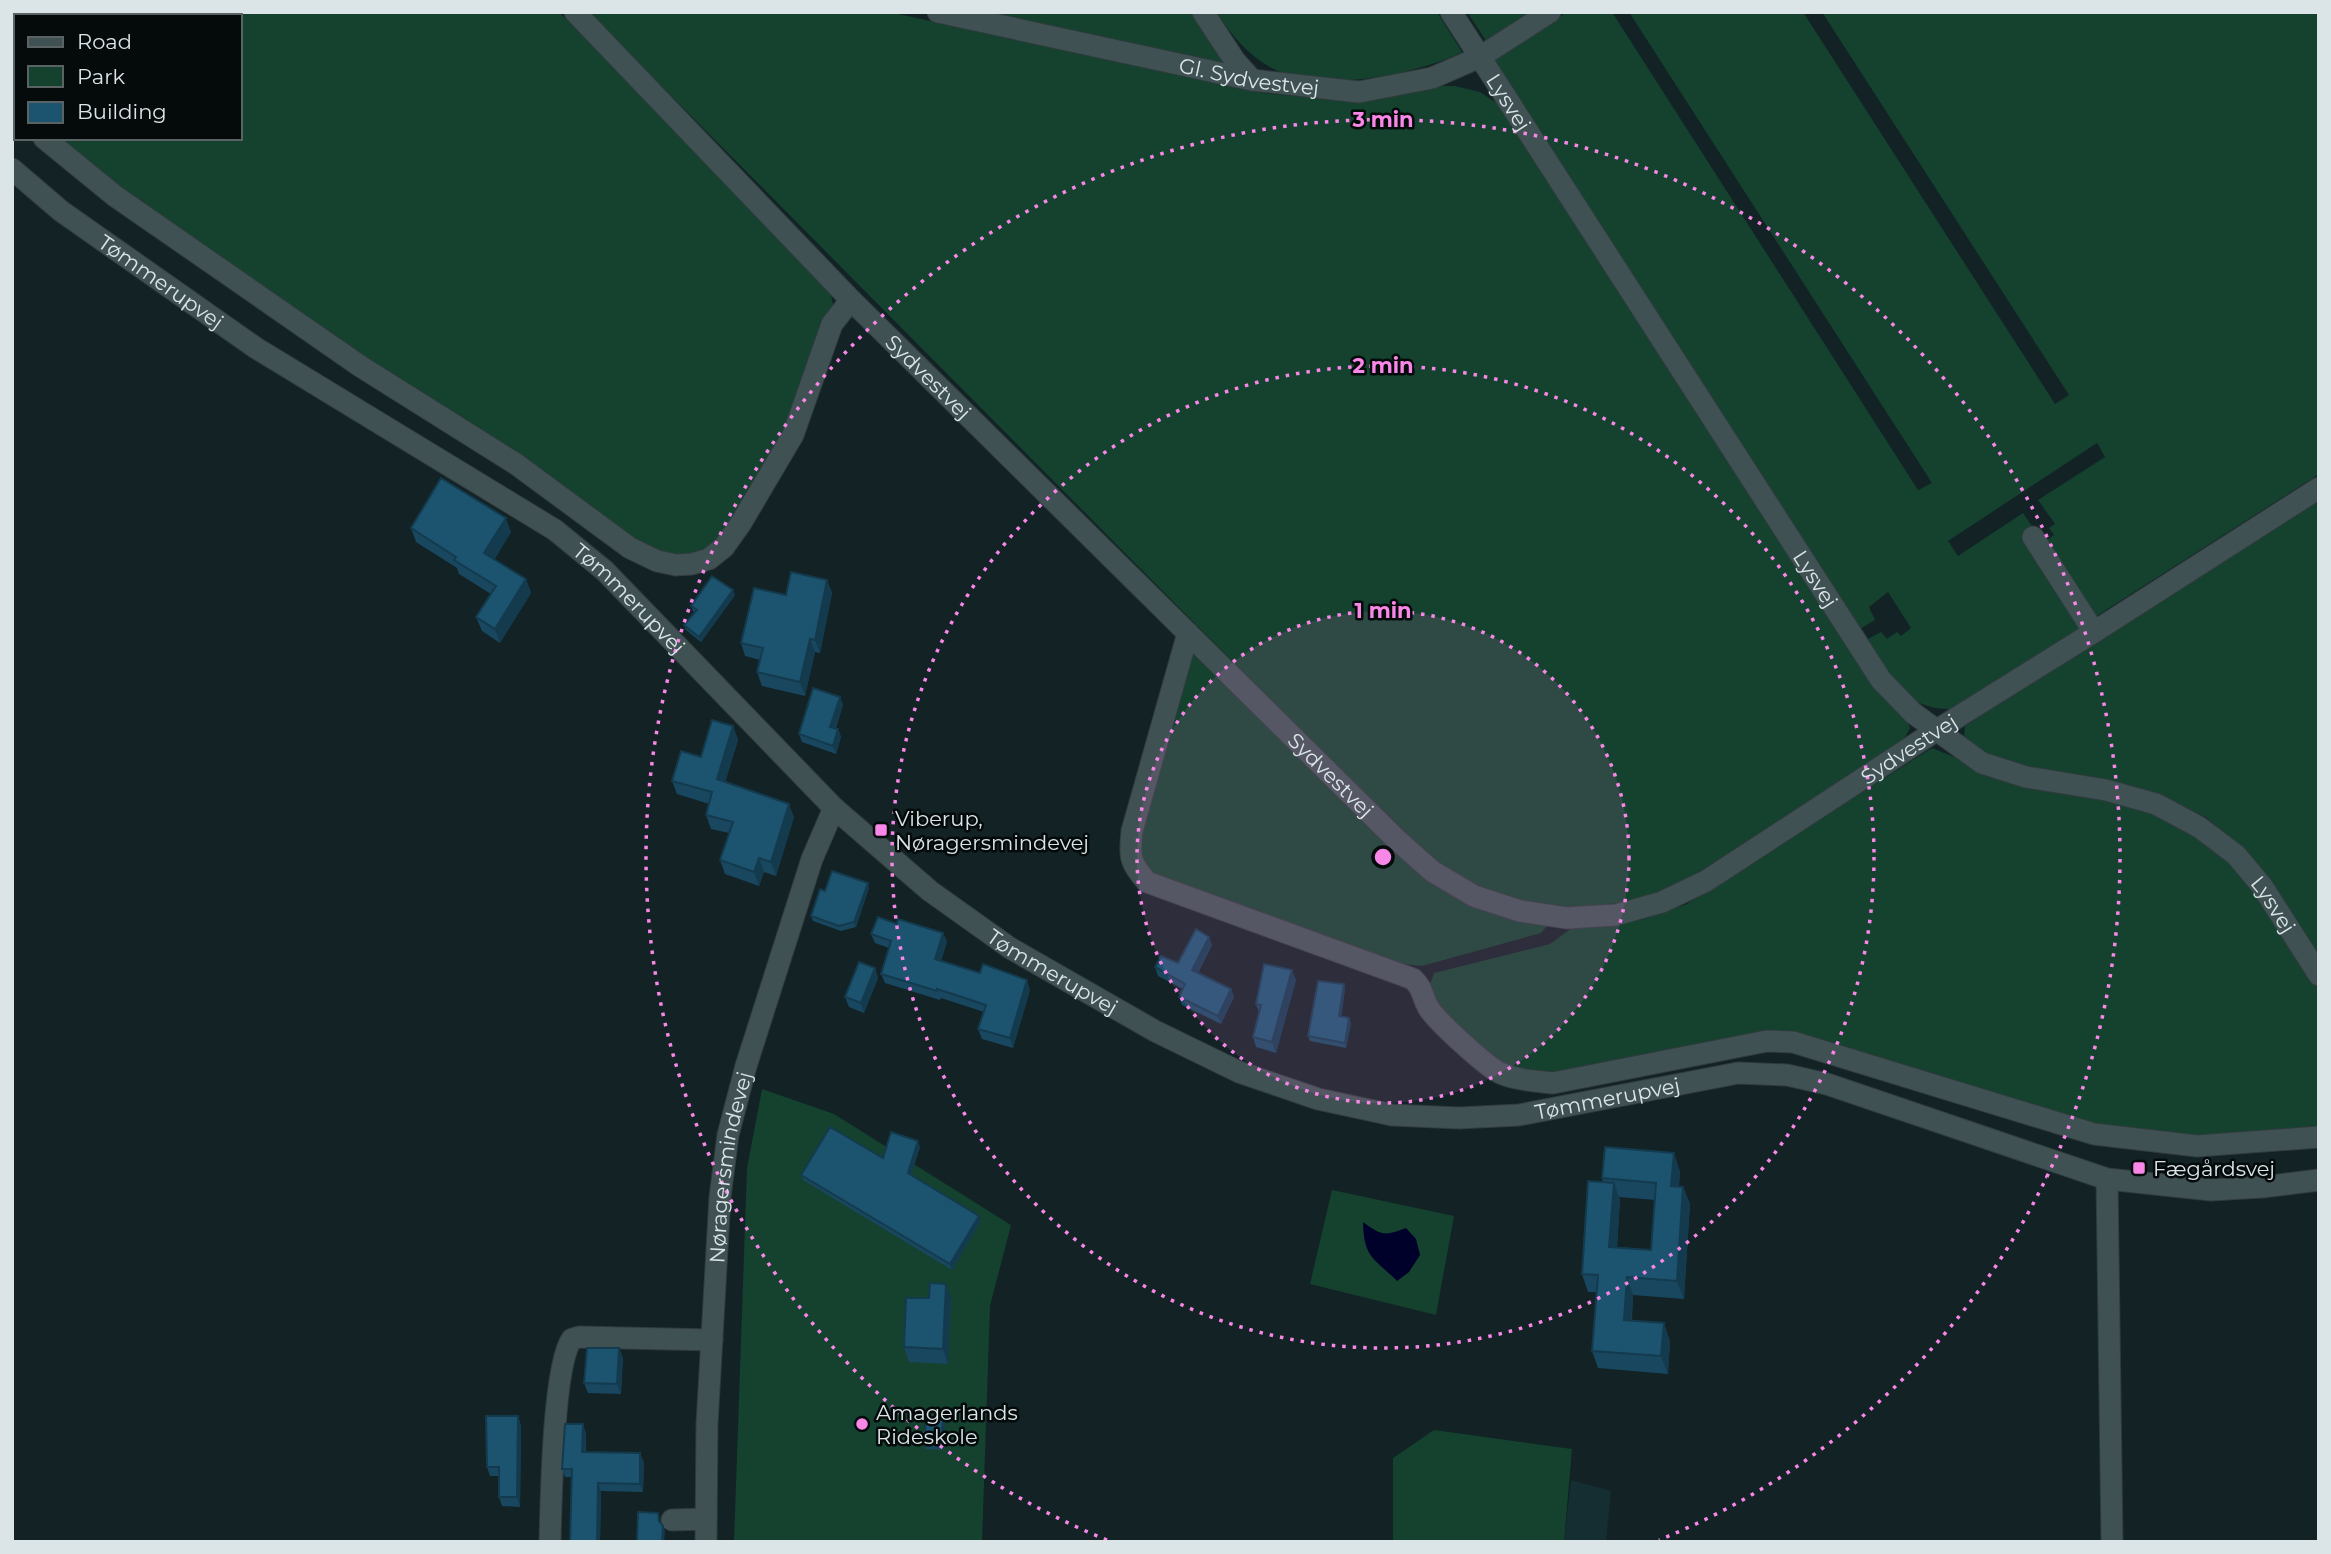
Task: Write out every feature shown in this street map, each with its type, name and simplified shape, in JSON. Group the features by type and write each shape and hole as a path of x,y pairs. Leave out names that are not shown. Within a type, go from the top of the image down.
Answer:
{"street":[{"name":"Sydvestvej","path":"575,12 852,300 1396,839 1432,871 1474,896 1520,911 1567,918 1616,915 1662,902 1706,881 1937,730 2319,488"},
{"name":"Gl. Sydvestvej","path":"938,12 1252,80 1359,92 1432,78 1480,57 1550,12"},
{"path":"1203,12 1235,61 1252,80"},
{"name":"Lysvej","path":"1451,12 1881,680 1913,713 1982,763 2026,777 2106,790 2156,804 2199,827 2236,855 2262,886 2319,975"},
{"path":"46,140 115,196 360,366 516,464 630,548 657,561 676,565 692,565 709,559 724,547 741,523 793,435 832,324 852,300"},
{"name":"Tømmerupvej","path":"12,169 61,211 256,348 555,530 605,571 834,808 930,891 1010,948 1156,1031 1239,1072 1318,1099 1392,1115 1459,1118 1519,1115 1738,1073 1787,1075 1826,1084 2107,1179 2211,1190 2319,1180"},
{"path":"2034,537 2094,632"},
{"path":"1188,633 1132,831 1129,854 1134,868 1147,882 1413,979 1423,988 1428,1008 1498,1072 1524,1080 1553,1083 1767,1041 1793,1042 2094,1134 2197,1146 2319,1137"},
{"name":"Nøragersmindevej","path":"706,1542 707,1424 720,1197 728,1135 746,1066 812,859 834,808"},
{"path":"2107,1179 2112,1542"},
{"path":"550,1542 555,1427 564,1354 572,1339 712,1340"},
{"path":"672,1520 706,1519"}],"shaded area":[{"path":"1571,1480 1611,1491 1606,1542 1564,1542"}],"green space":[{"path":"12,12 559,12 830,289 834,310 787,435 738,520 701,557 661,556 403,389 140,206 60,140 242,140 242,14 14,14 14,102"},
{"path":"588,12 889,12 1262,93 1318,98 1422,86 1455,86 1480,92 1504,108 1906,718 1910,728 1903,741 1703,869 1679,883 1635,899 1573,907 1542,905 1513,899 1454,873 1410,840"},
{"path":"985,12 1193,12 1223,66"},
{"path":"1216,12 1437,12 1462,52 1424,67 1376,77 1328,81 1307,79 1288,75 1256,58 1238,41"},
{"path":"1467,12 1531,12 1487,42"},
{"path":"1567,12 1612,12 1918,490 1932,483 1629,12 1803,12 2055,404 2069,395 1822,12 2319,12 2319,474 2095,617 2087,615 2041,544 2054,535 2049,528 2055,524 2038,500 2105,457 2097,443 1948,541 1958,556 2023,513 2034,529 2026,534 2080,620 2079,629 1954,709 1937,708 1911,698 1900,689 1883,667 1868,639 1881,632 1887,639 1897,632 1901,636 1911,628 1888,592 1869,607 1875,620 1860,629 1494,60"},
{"path":"2319,501 2319,957 2238,846 2206,817 2133,788 2082,775 2028,768 1971,748 1964,738 1965,726"},
{"path":"1192,649 1385,842 1548,925 1541,933 1422,966 1393,963 1146,875 1137,833"},
{"path":"1932,748 1959,759 2158,811 2232,862 2254,888 2319,989 2319,1129 2228,1139 2090,1127 1821,1043 1564,1074 1529,1075 1480,1052 1435,1006 1429,987 1434,973 1550,944 1572,928 1593,928 1644,919 1687,904"},
{"name":"Amagerlands Rideskole","path":"762,1089 834,1114 1011,1225 990,1306 982,1542 734,1542 747,1168"},
{"path":"1332,1190 1454,1216 1436,1315 1310,1284"},
{"path":"1434,1430 1572,1449 1564,1542 1393,1542 1393,1458"}],"water":[{"path":"1363,1222 1384,1233 1406,1228 1416,1239 1420,1255 1409,1272 1397,1281 1371,1256 1365,1243"}],"building":[{"path":"441,478 506,518 484,553 526,579 495,629 476,617 496,586 454,560 456,557 411,528"},
{"path":"791,572 827,580 815,640 810,639 800,682 757,672 763,648 741,643 754,588 786,595"},
{"path":"712,576 733,590 699,637 684,625 697,610 691,606"},
{"path":"813,688 840,697 830,727 838,729 833,746 799,734"},
{"path":"712,720 733,726 717,779 789,804 771,862 759,858 754,872 720,860 733,822 706,815 712,792 672,781 681,751 701,757"},
{"path":"832,871 868,883 854,922 839,926 811,916 820,889 825,891"},
{"path":"878,917 897,924 898,919 943,933 935,959 980,973 983,964 1027,980 1010,1038 978,1029 986,1005 881,974 891,941 871,934"},
{"path":"1196,929 1209,937 1192,970 1231,989 1218,1016 1179,997 1185,984 1155,967 1161,956 1178,963"},
{"path":"859,962 875,968 861,1003 845,997"},
{"path":"1264,964 1292,970 1272,1042 1253,1037 1261,1005 1256,1004"},
{"path":"1318,981 1344,984 1339,1016 1349,1018 1345,1043 1308,1036"},
{"path":"830,1127 883,1158 891,1132 918,1141 908,1173 979,1216 950,1264 801,1175"},
{"path":"1605,1147 1674,1153 1671,1186 1683,1187 1677,1281 1627,1277 1624,1320 1664,1323 1661,1356 1592,1351 1598,1275 1582,1274 1588,1181 1614,1183 1609,1247 1651,1250 1656,1183 1602,1178"},
{"path":"930,1283 946,1284 943,1349 904,1347 906,1298 929,1298"},
{"path":"587,1348 619,1348 617,1384 584,1383"},
{"path":"486,1416 518,1416 517,1497 499,1497 499,1467 487,1467"},
{"path":"926,1419 943,1419 941,1445 924,1444"},
{"path":"565,1424 583,1424 582,1452 640,1453 640,1484 598,1483 597,1542 570,1542 572,1469 562,1469"},
{"path":"638,1512 658,1513 663,1526 662,1542 637,1542"}],"place":[{"name":"Viberup, Nøragersmindevej","path":"881,830"},
{"name":"Fægårdsvej","path":"2139,1168"},
{"name":"Amagerlands Rideskole","path":"862,1424"}]}
